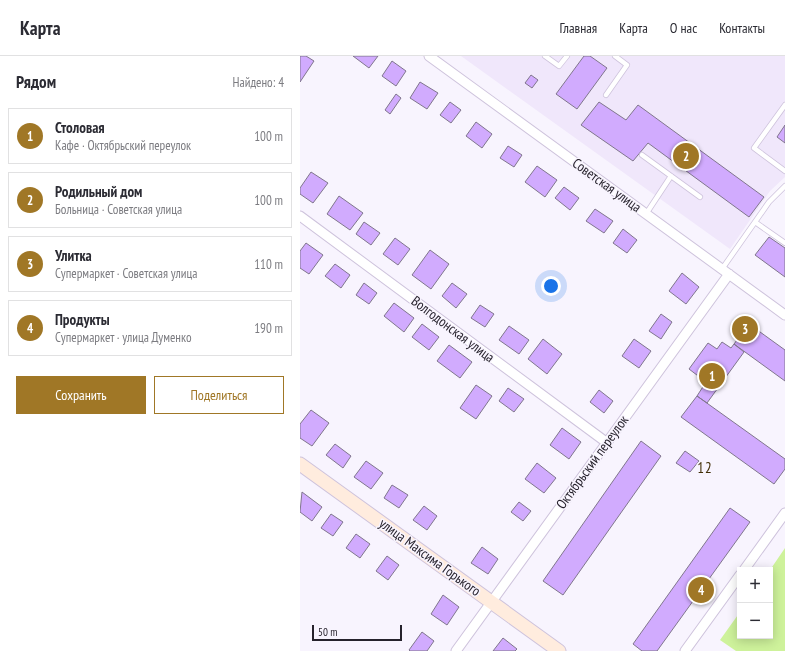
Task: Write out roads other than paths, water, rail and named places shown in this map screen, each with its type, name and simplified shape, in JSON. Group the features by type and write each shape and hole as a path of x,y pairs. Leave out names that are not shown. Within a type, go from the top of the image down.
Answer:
{"street":[{"name":"Советская улица","path":"429,56 785,315"},
{"name":"Волгодонская улица","path":"300,216 606,442"},
{"name":"Октябрьский переулок","path":"456,651 606,442 725,272"},
{"name":"улица Максима Горького","path":"300,464 559,651"},
{"path":"746,567 785,513"},
{"path":"685,651 737,579"}],"lane":[{"path":"545,56 559,66 567,56"},
{"path":"606,95 627,65 615,56"},
{"path":"785,105 754,148 785,171"},
{"path":"642,155 700,197"},
{"path":"646,214 671,176"},
{"path":"725,272 755,222 769,202 785,186"},
{"path":"755,222 785,243"}],"place":[{"name":"Родильный дом","path":"686,156"},
{"name":"Улитка","path":"745,329"},
{"name":"Столовая","path":"712,376"},
{"name":"Продукты","path":"701,590"}],"district":[{"name":"12","path":"705,467"}]}
